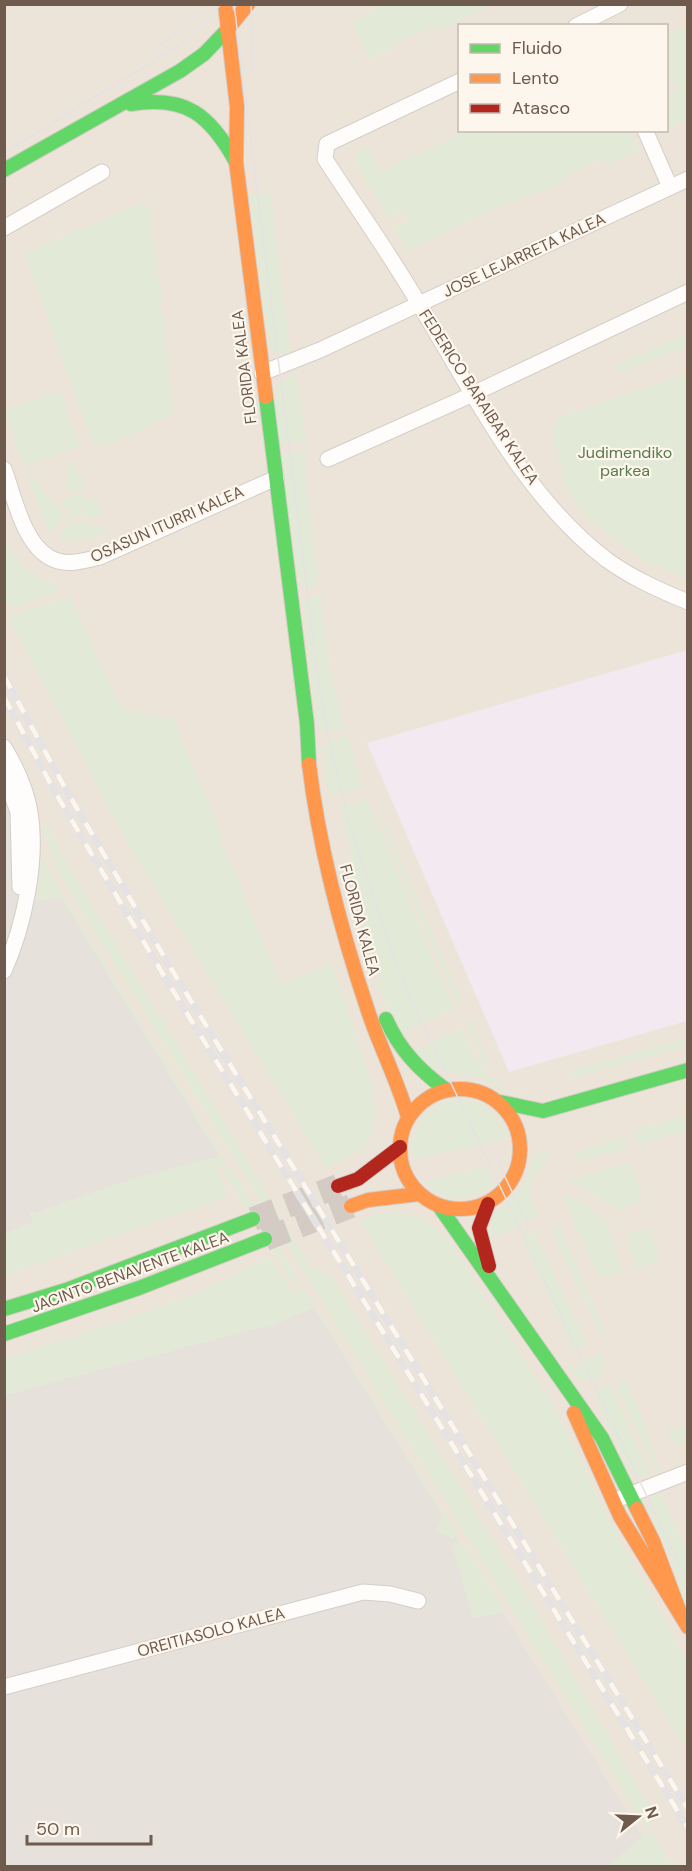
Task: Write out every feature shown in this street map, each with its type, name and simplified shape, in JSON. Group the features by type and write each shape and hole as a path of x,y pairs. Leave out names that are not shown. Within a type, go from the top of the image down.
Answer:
{"main road":[{"name":"FLORIDA KALEA","path":"225,4 237,106 236,162 307,724 357,927"},
{"path":"4,170 104,112 177,75 203,57 248,4"},
{"path":"104,112 145,101 186,107 199,113 216,127 236,162"},
{"name":"FLORIDA KALEA","path":"307,724 307,753 311,780 335,892 371,1019 400,1087 408,1117"},
{"path":"383,1010 393,1036 404,1052 424,1073 445,1089"},
{"path":"687,1070 543,1111 500,1102 476,1089 445,1089 427,1097 408,1117 402,1130 400,1147 403,1167 409,1181 420,1194 439,1206 592,1422 630,1493 665,1570 687,1627"},
{"path":"497,1286 480,1238 481,1218 488,1204 506,1189 516,1174 523,1154 521,1143 500,1102"},
{"path":"521,1143 532,1122 543,1111"},
{"path":"338,1186 358,1179 400,1147"},
{"path":"351,1206 368,1200 420,1194"},
{"path":"439,1206 468,1209 488,1204"},
{"name":"JACINTO BENAVENTE KALEA","path":"4,1309 66,1290 253,1219"},
{"name":"JACINTO BENAVENTE KALEA","path":"4,1334 139,1288 265,1239"},
{"path":"557,1374 613,1502 651,1570 679,1610"}],"street":[{"path":"580,24 620,4"},
{"name":"FEDERICO BARAIBAR KALEA","path":"458,81 327,144 325,159 420,304 474,394 523,469 575,532 609,561 640,582 687,602"},
{"path":"646,132 670,187"},
{"path":"4,228 102,172"},
{"name":"JOSE LEJARRETA KALEA","path":"262,373 320,350 687,179"},
{"path":"328,459 474,394 687,292"},
{"name":"OSASUN ITURRI KALEA","path":"4,469 30,538 40,550 57,561 71,562 100,556 276,478"},
{"path":"4,747 22,784 32,827 28,891 18,938 4,971"},
{"path":"4,773 13,792 20,827 21,917"},
{"path":"613,1502 630,1493 687,1472"},
{"name":"OREITIASOLO KALEA","path":"4,1687 363,1592 390,1594 418,1601"}],"shaded area":[{"path":"5,5 687,5 687,1866 610,1866 643,1836 503,1612 504,1609 465,1545 460,1543 277,1323 5,1395 5,1234 34,1222 37,902 22,901 24,827 4,800"},
{"path":"687,650 687,1021 509,1072 367,743"},
{"path":"4,800 24,827 22,901 62,899 220,1156 128,1180 31,1214 34,1222 5,1234"},
{"path":"314,1307 454,1534 460,1543 465,1545 504,1609 503,1612 643,1836 610,1866 5,1866 5,1395 277,1323"}],"green space":[{"path":"492,4 437,31 434,26 393,44 394,48 370,60 352,23 376,10 374,5"},
{"path":"687,25 687,119 668,128 668,96 679,90 675,83 668,86 668,34"},
{"path":"465,132 630,132 639,150 607,164 604,158 560,179 561,183 466,221 408,251 394,228 408,221 403,211 389,218 354,162 357,151 369,148 380,172"},
{"path":"270,192 290,353 278,354 270,348 249,195"},
{"path":"143,203 150,209 153,230 150,230 151,238 154,238 157,267 155,274 158,274 162,304 159,305 160,311 163,311 166,341 164,348 167,348 169,385 171,385 174,408 167,419 154,421 155,424 100,447 94,443 86,424 24,253"},
{"path":"687,334 687,348 617,373 613,366"},
{"path":"297,372 306,441 278,444 275,385"},
{"name":"Judimendiko parkea","path":"688,374 687,578 649,563 619,543 591,520 568,492 553,433 557,418"},
{"path":"60,391 80,446 24,466 5,411"},
{"path":"307,451 305,478 319,586 307,587 299,581 280,454"},
{"path":"70,462 86,482 84,491 70,493 66,486 67,464"},
{"path":"32,475 64,515 53,532 47,528 28,477"},
{"path":"83,494 86,501 98,497 103,514 87,520 84,514 70,519 63,499"},
{"path":"72,522 105,528 109,532 92,539 61,541 61,531"},
{"path":"4,532 18,560 31,572 59,585 60,590 16,607 5,602"},
{"path":"320,596 330,670 345,729 325,733 317,727 303,603 308,598"},
{"path":"71,597 118,702 131,711 173,719 223,836 220,837 281,984 332,963 373,1088 375,1119 369,1139 362,1147 326,1168 128,844 8,617"},
{"path":"348,735 362,788 329,795 322,748 328,742"},
{"path":"367,800 454,1008 398,1035 383,997 344,861 352,859 339,806"},
{"path":"375,800 462,1001 457,1003 390,846"},
{"path":"46,821 63,856 312,1268 331,1275 537,1612 653,1813 650,1829 673,1866 610,1866 648,1831 58,872 44,834"},
{"path":"41,854 52,877 226,1162 218,1171 228,1196 5,1276 5,1234 34,1222 30,1215 128,1180 219,1156 62,899 53,897 37,902"},
{"path":"470,1019 490,1066 487,1068 465,1021"},
{"path":"462,1028 476,1057 494,1080 512,1092 535,1099 508,1092 482,1078 440,1070 412,1052"},
{"path":"687,1038 687,1046 573,1078 571,1070"},
{"path":"453,1099 474,1102 488,1109 494,1114 510,1139 411,1159 414,1138 421,1121 434,1108"},
{"path":"687,1115 687,1131 637,1145 634,1135 637,1134 636,1129"},
{"path":"624,1138 627,1148 580,1161 576,1160 574,1152"},
{"path":"550,1150 551,1156 535,1178 530,1190 538,1216 486,1241 493,1215 518,1193 529,1174 532,1159 538,1153"},
{"path":"631,1162 643,1202 618,1209 569,1180"},
{"path":"230,1166 300,1282 294,1284 223,1172"},
{"path":"486,1166 495,1185 478,1195 449,1196 431,1189 424,1182"},
{"path":"566,1194 591,1209 609,1226 622,1272 599,1278 563,1196"},
{"path":"397,1212 418,1217 446,1237 555,1407 608,1518 687,1661 687,1751 360,1221 376,1214"},
{"path":"559,1225 607,1336 603,1338 552,1233"},
{"path":"650,1227 659,1261 635,1268 625,1234"},
{"path":"535,1232 588,1345 574,1352 521,1238"},
{"path":"269,1257 292,1292 303,1287 457,1533 456,1537 450,1540 449,1536 436,1532 443,1516 314,1307 277,1323 5,1395 5,1359 140,1315 206,1289"},
{"path":"602,1352 605,1377 581,1381 568,1369"},
{"path":"626,1381 646,1427 659,1471 657,1472 615,1385"},
{"path":"609,1384 652,1475 642,1476 633,1473 618,1449 595,1395 601,1387"},
{"path":"687,1426 687,1444 676,1443 666,1432"},
{"path":"659,1491 687,1551 687,1599 684,1601 674,1564 648,1508 652,1496"},
{"path":"452,1544 465,1545 504,1609 503,1612 473,1619"}],"tunnel":[{"path":"253,1219 338,1186"},
{"path":"265,1239 351,1206"}],"tram line":[{"path":"151,52 184,28 204,4"},
{"path":"4,153 181,44 201,28 221,4"},
{"path":"234,4 319,687 345,808 382,926 413,1003 688,1583"},
{"path":"251,4 253,73"},
{"path":"495,1156 529,1227"}],"railway":[{"path":"4,676 65,788 172,970 688,1809"},
{"path":"4,697 55,792 164,976 688,1828"}],"traffic: fast":[{"path":"4,170 180,71 204,54 227,30"},
{"path":"131,104 167,103 182,106 194,112 216,132 236,162"},
{"path":"266,397 307,724 309,764"},
{"path":"386,1019 397,1040 411,1058 445,1089"},
{"path":"500,1102 543,1111 688,1070"},
{"path":"439,1206 602,1438 637,1509"},
{"path":"4,1309 66,1290 253,1219"},
{"path":"4,1334 139,1288 265,1239"}],"traffic: slow":[{"path":"225,4 237,107 236,162 266,397"},
{"path":"227,30 248,4"},
{"path":"309,764 325,859 341,922 369,1014 408,1117"},
{"path":"460,1089 483,1094 502,1107 515,1126 520,1149 515,1172 502,1191 483,1204 460,1209 437,1204 418,1191 405,1172 400,1149 405,1126 418,1107 437,1094 460,1089"},
{"path":"351,1206 368,1200 419,1194"},
{"path":"574,1413 620,1516 688,1627"},
{"path":"637,1509 653,1541 679,1610"}],"traffic: jam":[{"path":"338,1186 358,1179 400,1147"},
{"path":"488,1204 479,1228 489,1266"}]}
